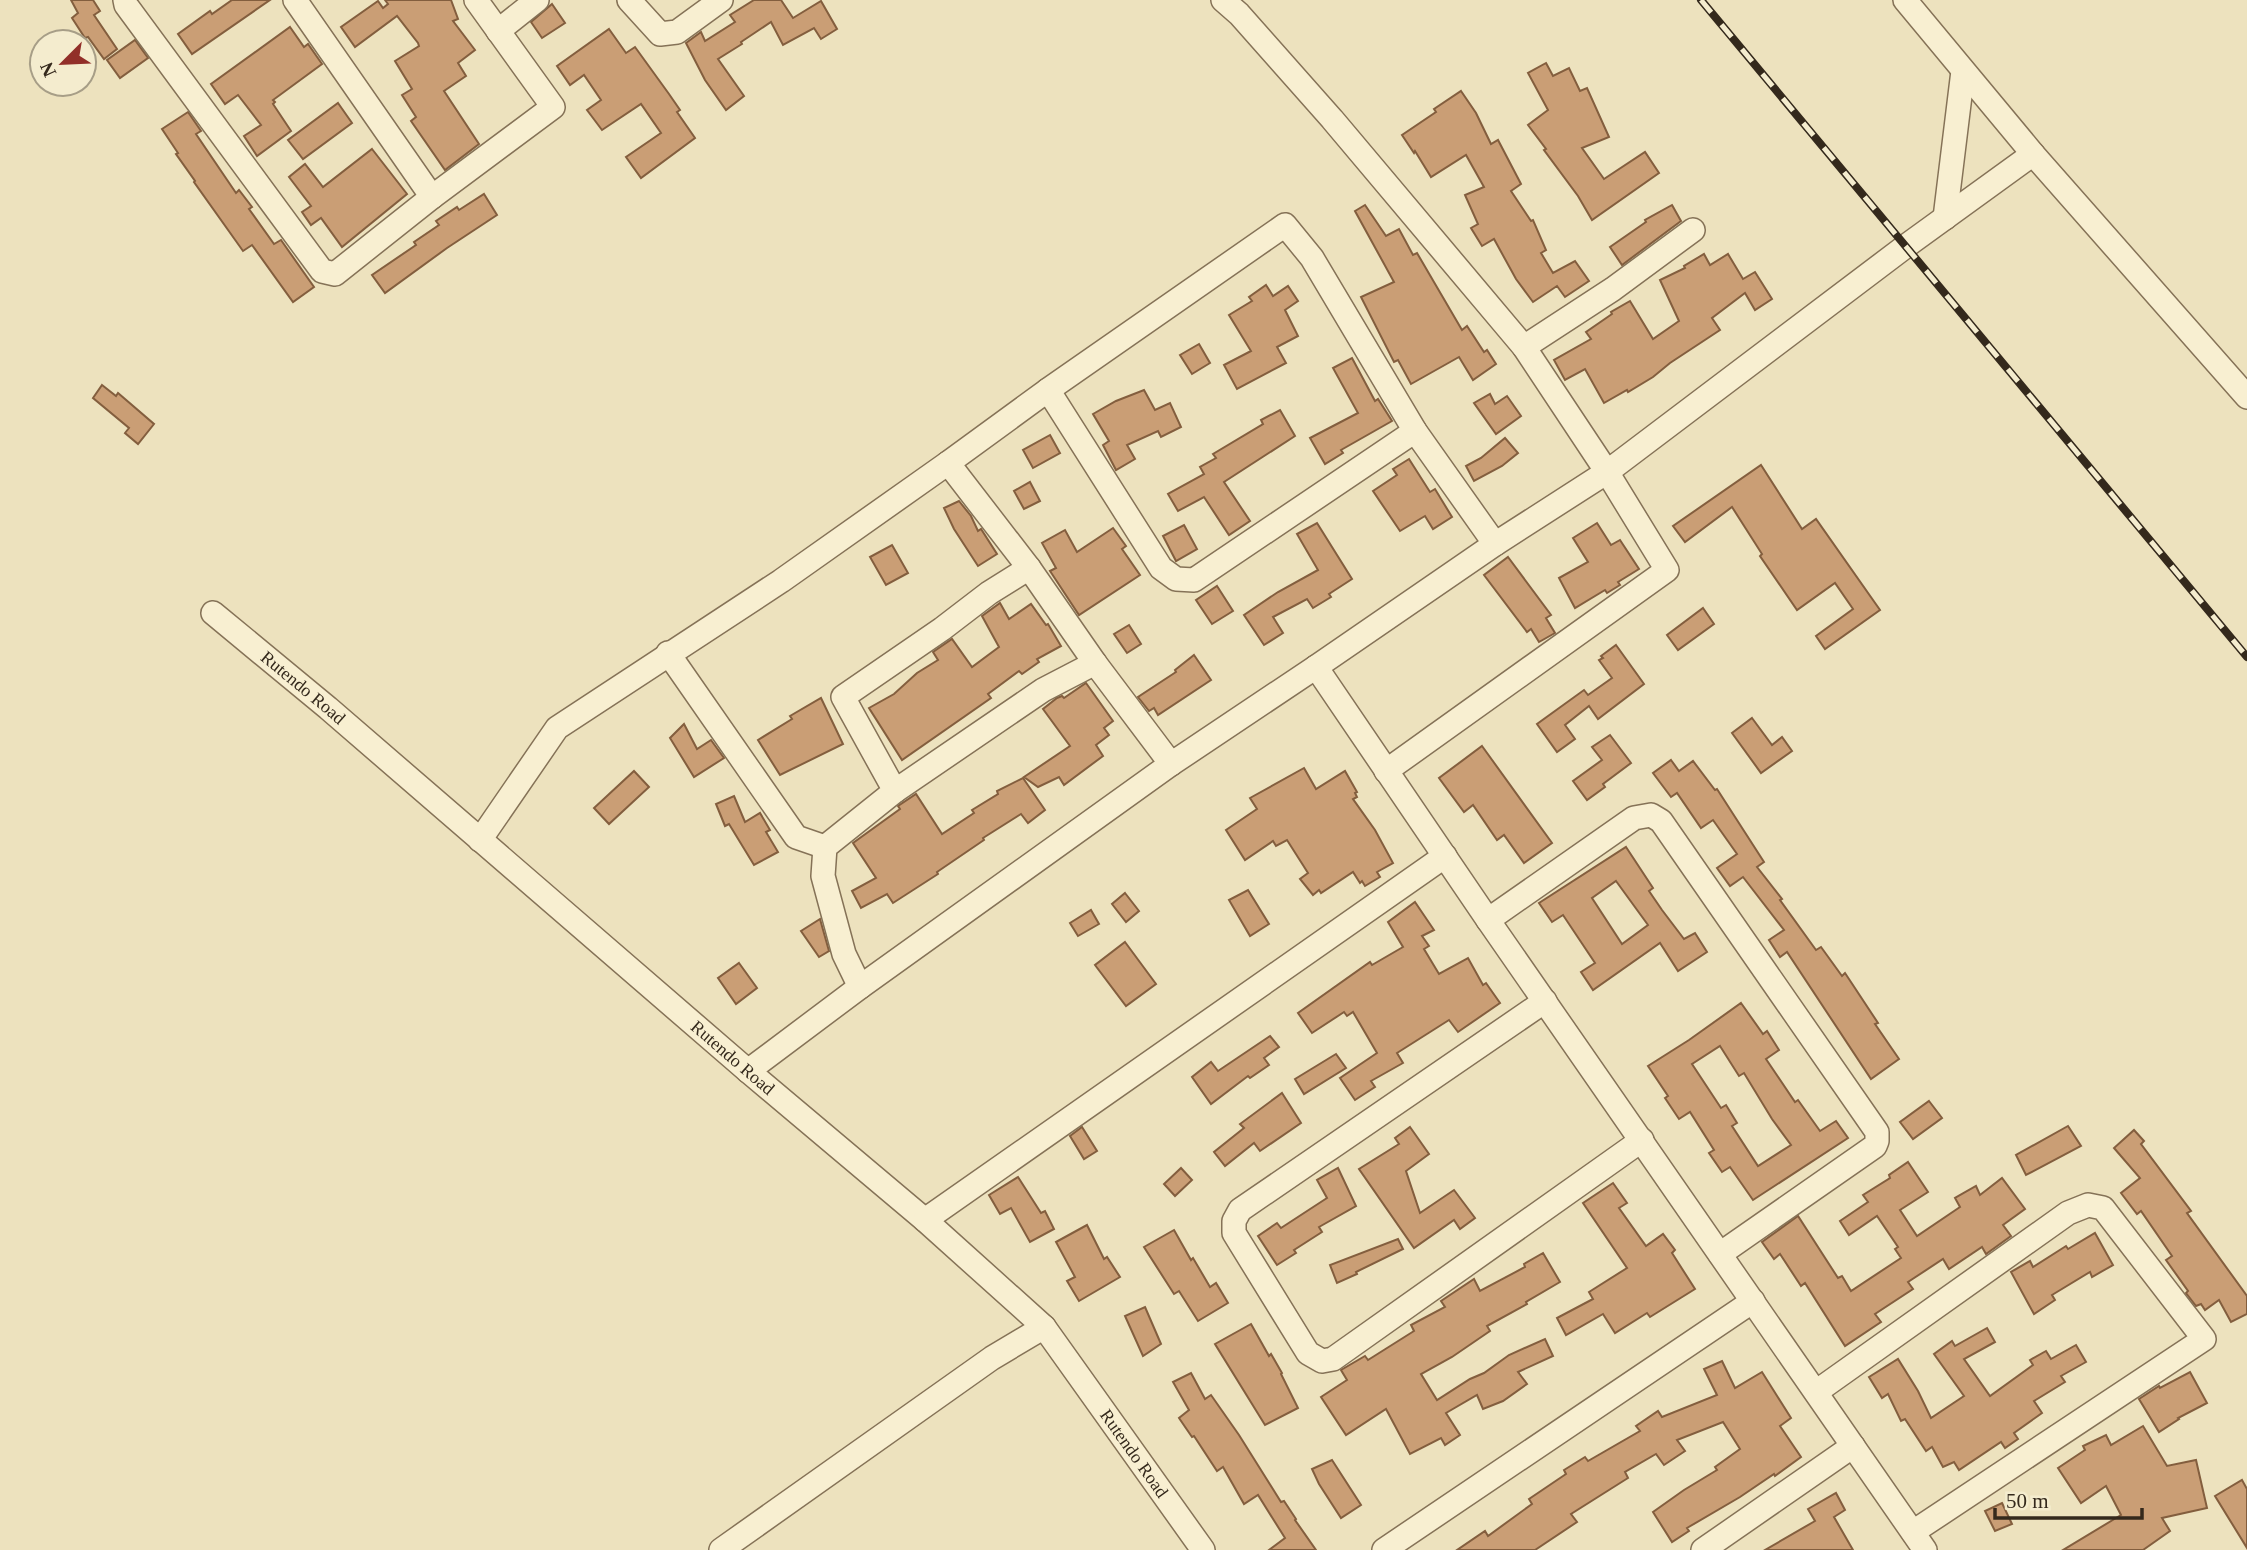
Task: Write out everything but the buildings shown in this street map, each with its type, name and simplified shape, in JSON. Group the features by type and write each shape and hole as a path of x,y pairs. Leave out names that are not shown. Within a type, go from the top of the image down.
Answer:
{"street":[{"path":"125,0 126,5 322,271 335,274 552,107 476,0"},
{"path":"295,0 432,197"},
{"path":"498,31 537,0"},
{"path":"629,0 660,34 677,32 721,0"},
{"path":"1223,0 1239,14 1332,119 1524,347 1607,472 1667,570 1386,771"},
{"path":"1905,0 2033,154 2247,397"},
{"path":"1945,218 1963,71"},
{"path":"748,1071 860,987 1171,764 1495,544 1607,472 2033,154"},
{"path":"480,840 557,728 781,580 1285,225 1312,258 1415,431 1495,544"},
{"path":"1524,347 1613,289 1693,230"},
{"path":"1048,390 1161,568 1176,579 1194,580 1415,431"},
{"path":"948,463 1029,568 1095,663 1171,764"},
{"path":"895,791 844,697 989,593 1029,568"},
{"name":"Rutendo Road","path":"213,613 328,708 748,1071 925,1220 1044,1327 1203,1550"},
{"path":"668,653 796,837 825,847"},
{"path":"860,987 844,954 823,876 825,847 895,791 1043,690 1095,663"},
{"path":"1317,667 1488,920 1919,1541 2204,1339 2103,1208 2088,1205 2068,1213 1816,1392"},
{"path":"1488,920 1634,817 1651,815 1661,821 1878,1132 1875,1146 1720,1254"},
{"path":"925,1220 1445,856"},
{"path":"1545,1001 1240,1210 1234,1221 1234,1233 1308,1353 1322,1361 1332,1359 1642,1140"},
{"path":"1384,1550 1753,1301"},
{"path":"722,1550 992,1358 1044,1327"},
{"path":"1703,1550 1853,1446"}],"railway":[{"path":"1701,0 2247,657"}]}
